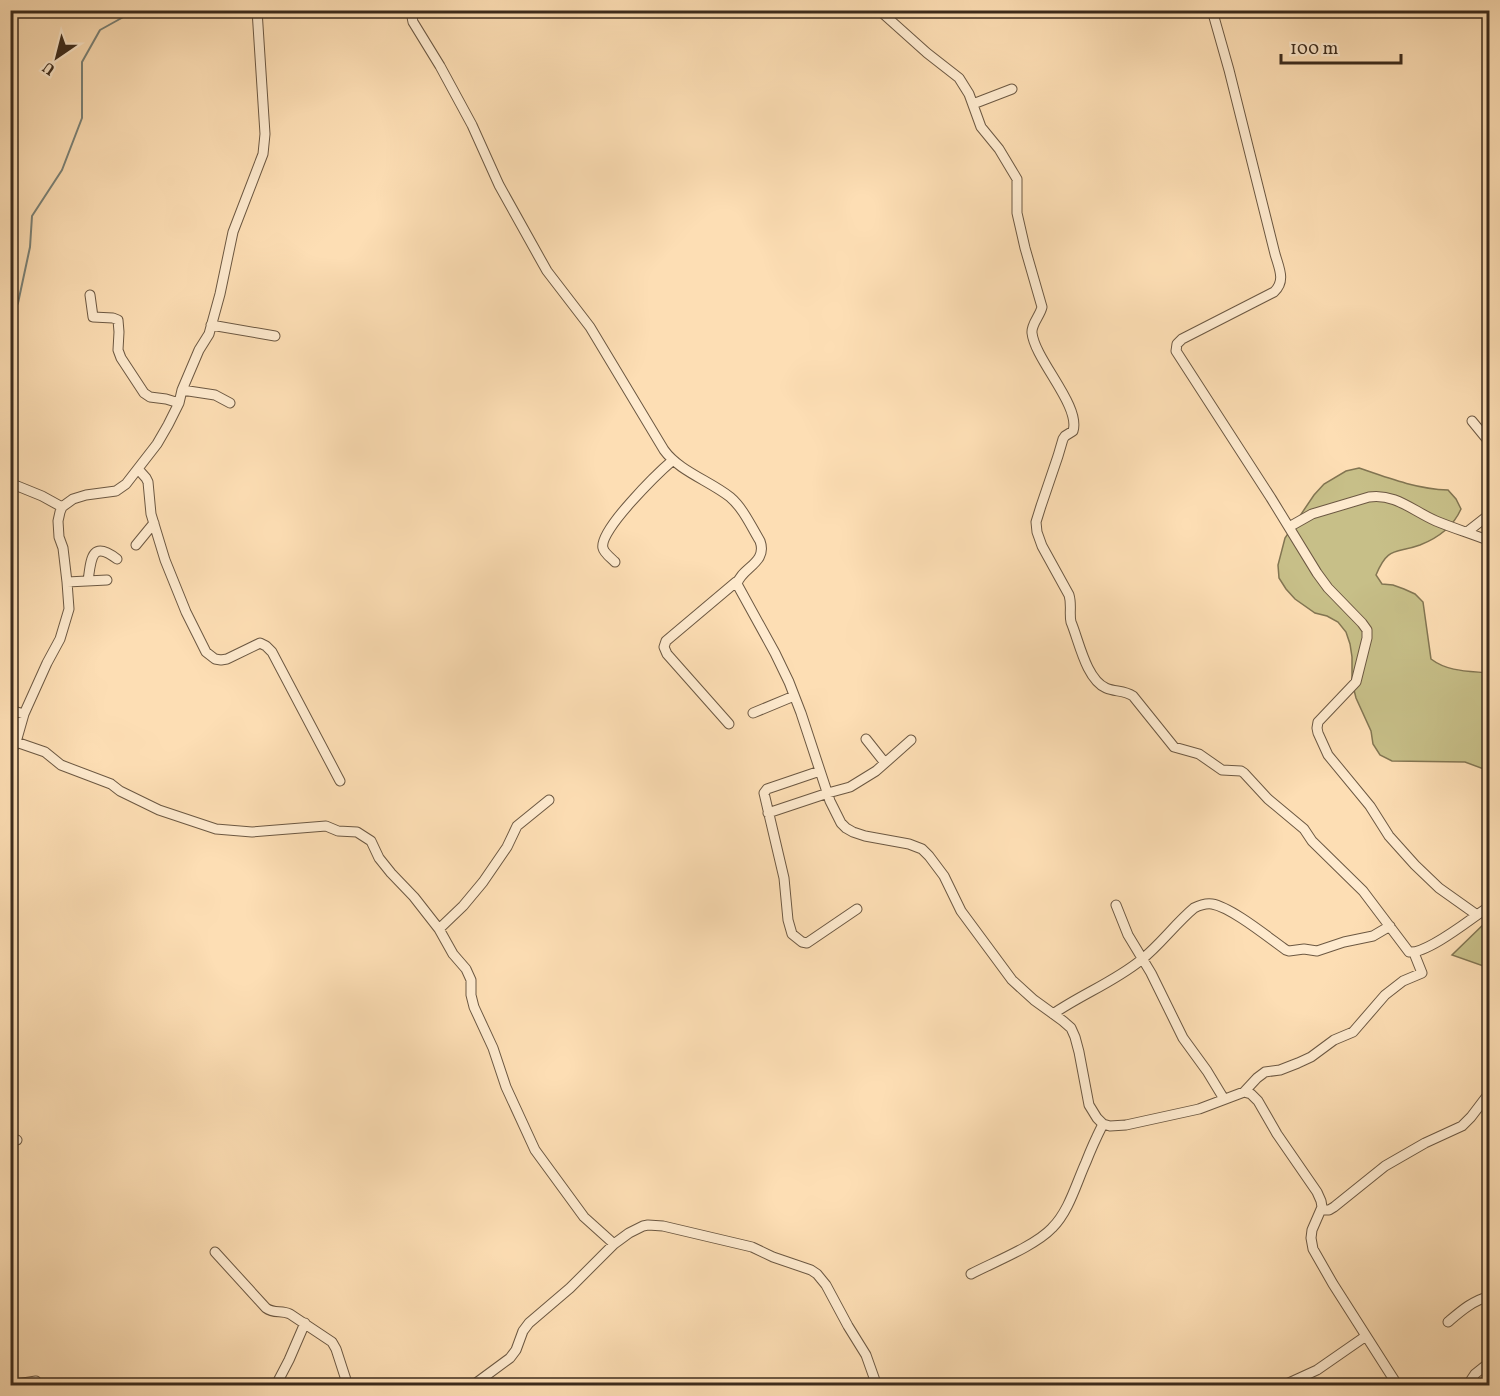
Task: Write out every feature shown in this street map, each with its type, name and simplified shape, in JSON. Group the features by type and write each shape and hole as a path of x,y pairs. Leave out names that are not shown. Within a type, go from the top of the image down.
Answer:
{"street":[{"path":"10,753 16,742 24,714 60,639 69,609 63,548 59,537 58,521 62,507 74,499 116,490 126,484 160,439 179,403 199,350 209,334 233,232 263,154 265,134 257,10"},
{"path":"415,10 412,17 413,22 436,58 472,125 499,185 547,271 590,327 660,443 673,460 733,500 760,541 762,547 759,557 736,582 666,641 664,647 667,654 729,724"},
{"path":"879,10 959,78 969,94 984,132 999,149 1017,179 1017,213 1042,307 1032,333 1043,360 1067,402 1074,425 1073,431 1063,439 1038,514 1036,527 1042,546 1069,596 1071,622 1091,673 1104,687 1133,696 1174,747 1199,754 1222,770 1244,773 1268,799 1300,825 1312,841 1357,884 1409,952 1414,953 1432,945 1490,906"},
{"path":"1212,10 1234,86 1281,282 1274,292 1179,342 1176,351 1322,581 1367,630 1367,639 1356,682 1318,722 1317,730 1325,750 1370,806 1389,836 1415,866 1439,888 1477,915"},
{"path":"972,104 1012,89"},
{"path":"90,295 93,317 118,320 118,350 144,393 150,397 179,403"},
{"path":"211,325 275,336"},
{"path":"182,390 215,395 230,403"},
{"path":"1472,421 1490,443"},
{"path":"615,562 603,550 604,538 633,500 673,460"},
{"path":"138,469 148,482 154,523 172,580 206,652 221,660 260,643 267,646 340,781"},
{"path":"10,483 62,507"},
{"path":"1289,527 1312,514 1379,495 1490,542"},
{"path":"1467,532 1490,514"},
{"path":"135,545 154,523"},
{"path":"88,581 90,561 94,554 103,551 117,559"},
{"path":"67,582 107,580"},
{"path":"736,582 775,653 794,696 838,819 849,830 864,836 909,844 922,849 929,856 944,876 962,910 1006,972 1025,993 1067,1024 1073,1033 1089,1105 1093,1114 1103,1124 1118,1126 1199,1109 1244,1092 1264,1072 1299,1064 1334,1040 1353,1032 1385,995 1403,981 1422,973 1414,953"},
{"path":"753,713 794,696"},
{"path":"10,710 24,714"},
{"path":"866,739 885,763"},
{"path":"768,813 850,787 885,763 910,740"},
{"path":"16,742 45,752 61,765 111,784 120,791 159,810 216,829 252,832 324,826 338,831 357,832 371,841 379,858 414,897 466,969 471,980 471,998 474,1006 493,1048 506,1087 535,1150 584,1216 614,1244"},
{"path":"820,771 767,789 764,793 784,878 788,920 792,934 807,943 857,909"},
{"path":"439,929 463,906 483,882 507,847 517,826 549,800"},
{"path":"1053,1014 1112,981 1142,959 1194,908 1203,904 1213,904 1227,910 1289,951 1304,949 1317,951 1373,936 1390,926"},
{"path":"1116,905 1124,927 1156,982 1183,1038 1224,1099"},
{"path":"1244,1092 1251,1094 1258,1101 1277,1134 1320,1197 1322,1210 1312,1230 1313,1249 1398,1386"},
{"path":"1322,1210 1334,1208 1377,1172 1394,1161 1425,1143 1462,1126 1490,1092"},
{"path":"971,1274 1030,1244 1052,1228 1070,1199 1103,1124"},
{"path":"472,1386 510,1358 529,1323 570,1288 614,1244 629,1233 648,1224 752,1247 811,1270 823,1280 866,1354 876,1386"},
{"path":"215,1252 266,1308 274,1313 285,1312 332,1342 348,1386"},
{"path":"1448,1322 1466,1307 1490,1296"},
{"path":"277,1383 305,1323"},
{"path":"1284,1385 1317,1370 1366,1336"},
{"path":"1467,1386 1476,1374 1490,1362"},
{"path":"10,1385 36,1381"}],"shaded area":[{"path":"1359,468 1414,485 1448,490 1461,509 1454,521 1433,539 1389,555 1384,559 1376,575 1382,584 1404,589 1415,594 1423,602 1431,659 1452,669 1489,673 1489,771 1465,762 1392,761 1380,755 1373,744 1371,731 1356,698 1352,682 1352,657 1346,632 1338,622 1315,613 1295,599 1279,578 1278,565 1285,538 1314,495 1324,484 1346,471"},
{"path":"1489,919 1489,968 1452,955"}],"waterway":[{"path":"10,319 18,303 30,247 32,216 62,170 82,118 82,62 100,30 136,10"}]}
